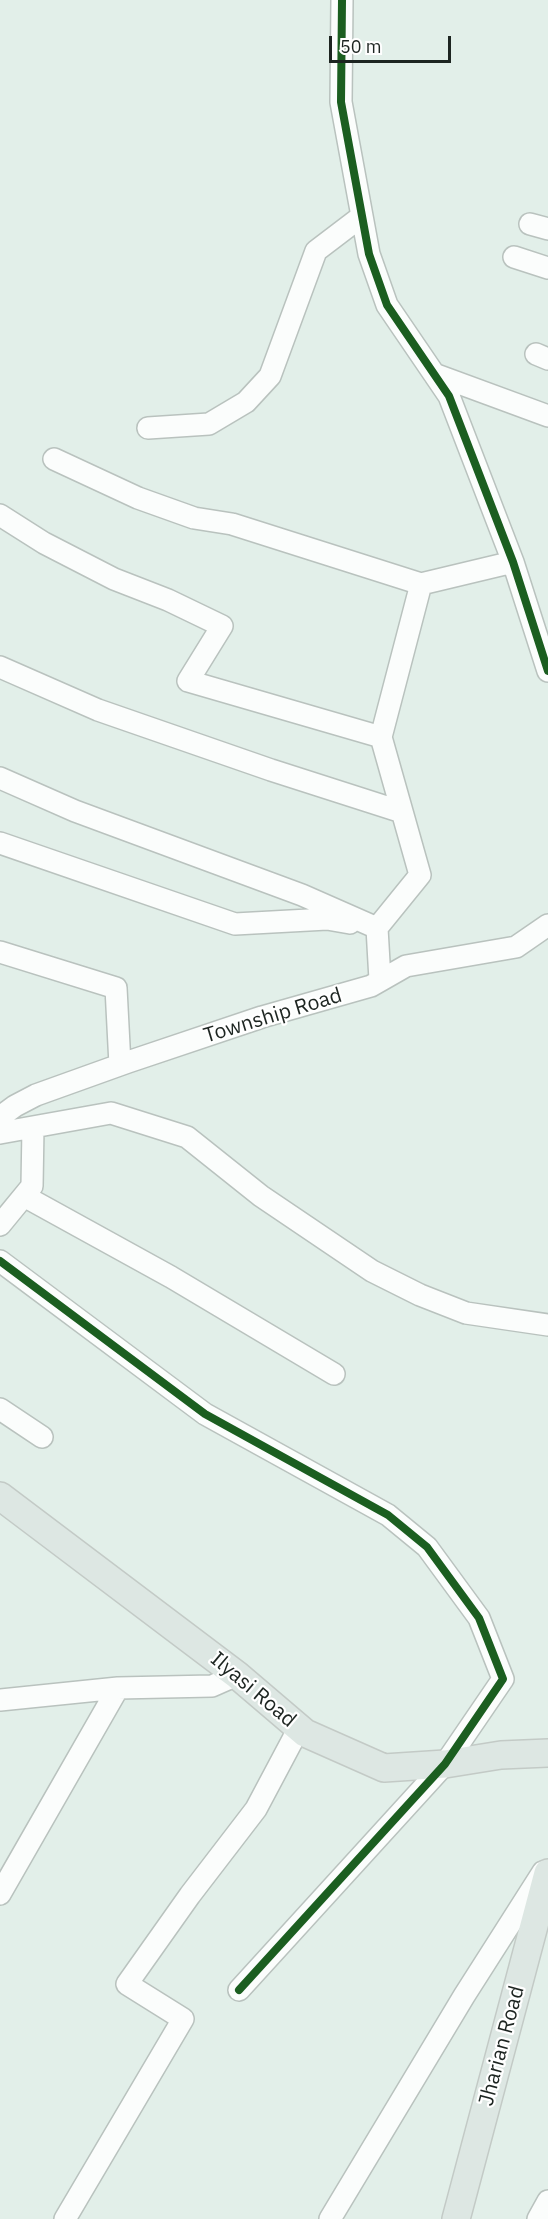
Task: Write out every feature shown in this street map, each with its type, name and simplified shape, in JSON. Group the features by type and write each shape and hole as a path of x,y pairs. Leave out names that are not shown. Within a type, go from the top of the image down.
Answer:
{"main road":[{"name":"Ilyasi Road","path":"0,1496 237,1675 299,1728 384,1768 445,1764 501,1755 548,1753"},
{"name":"Jharian Road","path":"456,2219 548,1873"}],"street":[{"path":"342,0 341,102 369,254 387,305 449,396 513,562 548,670"},
{"path":"148,428 209,424 246,402 270,376 316,250 362,216"},
{"path":"514,257 548,268"},
{"path":"434,374 548,416"},
{"path":"54,459 138,498 194,518 232,524 421,584 513,562"},
{"path":"0,515 44,543 114,579 168,600 222,626 188,681 381,737"},
{"path":"380,981 377,928 420,875 381,737 421,584"},
{"path":"0,667 98,710 271,770 402,812"},
{"path":"0,778 75,811 302,895 377,928"},
{"path":"0,843 235,924 327,920 377,928"},
{"name":"Township Road","path":"0,1117 36,1095 262,1017 371,986 406,966 516,947 548,925"},
{"path":"0,952 116,988 120,1065"},
{"path":"0,1133 111,1113 187,1137 261,1196 372,1270 420,1295 466,1313 548,1325"},
{"path":"0,1225 32,1186 33,1128"},
{"path":"24,1196 171,1277 334,1374"},
{"path":"0,1261 205,1414 388,1515 427,1547 479,1618 503,1679 445,1764 239,1990"},
{"path":"0,1409 42,1437"},
{"path":"0,1700 118,1688 212,1686 237,1675"},
{"path":"0,1894 118,1688"},
{"path":"65,2219 183,2019 127,1984 189,1895 256,1809 299,1728"},
{"path":"330,2219 464,1996 548,1865"},
{"path":"538,2219 548,2201"}],"cycle path":[{"path":"342,0 341,102 369,254 387,305 449,396 513,562 548,671"},
{"path":"0,1261 205,1414 388,1515 427,1547 479,1618 503,1679 445,1764 239,1990"}]}
